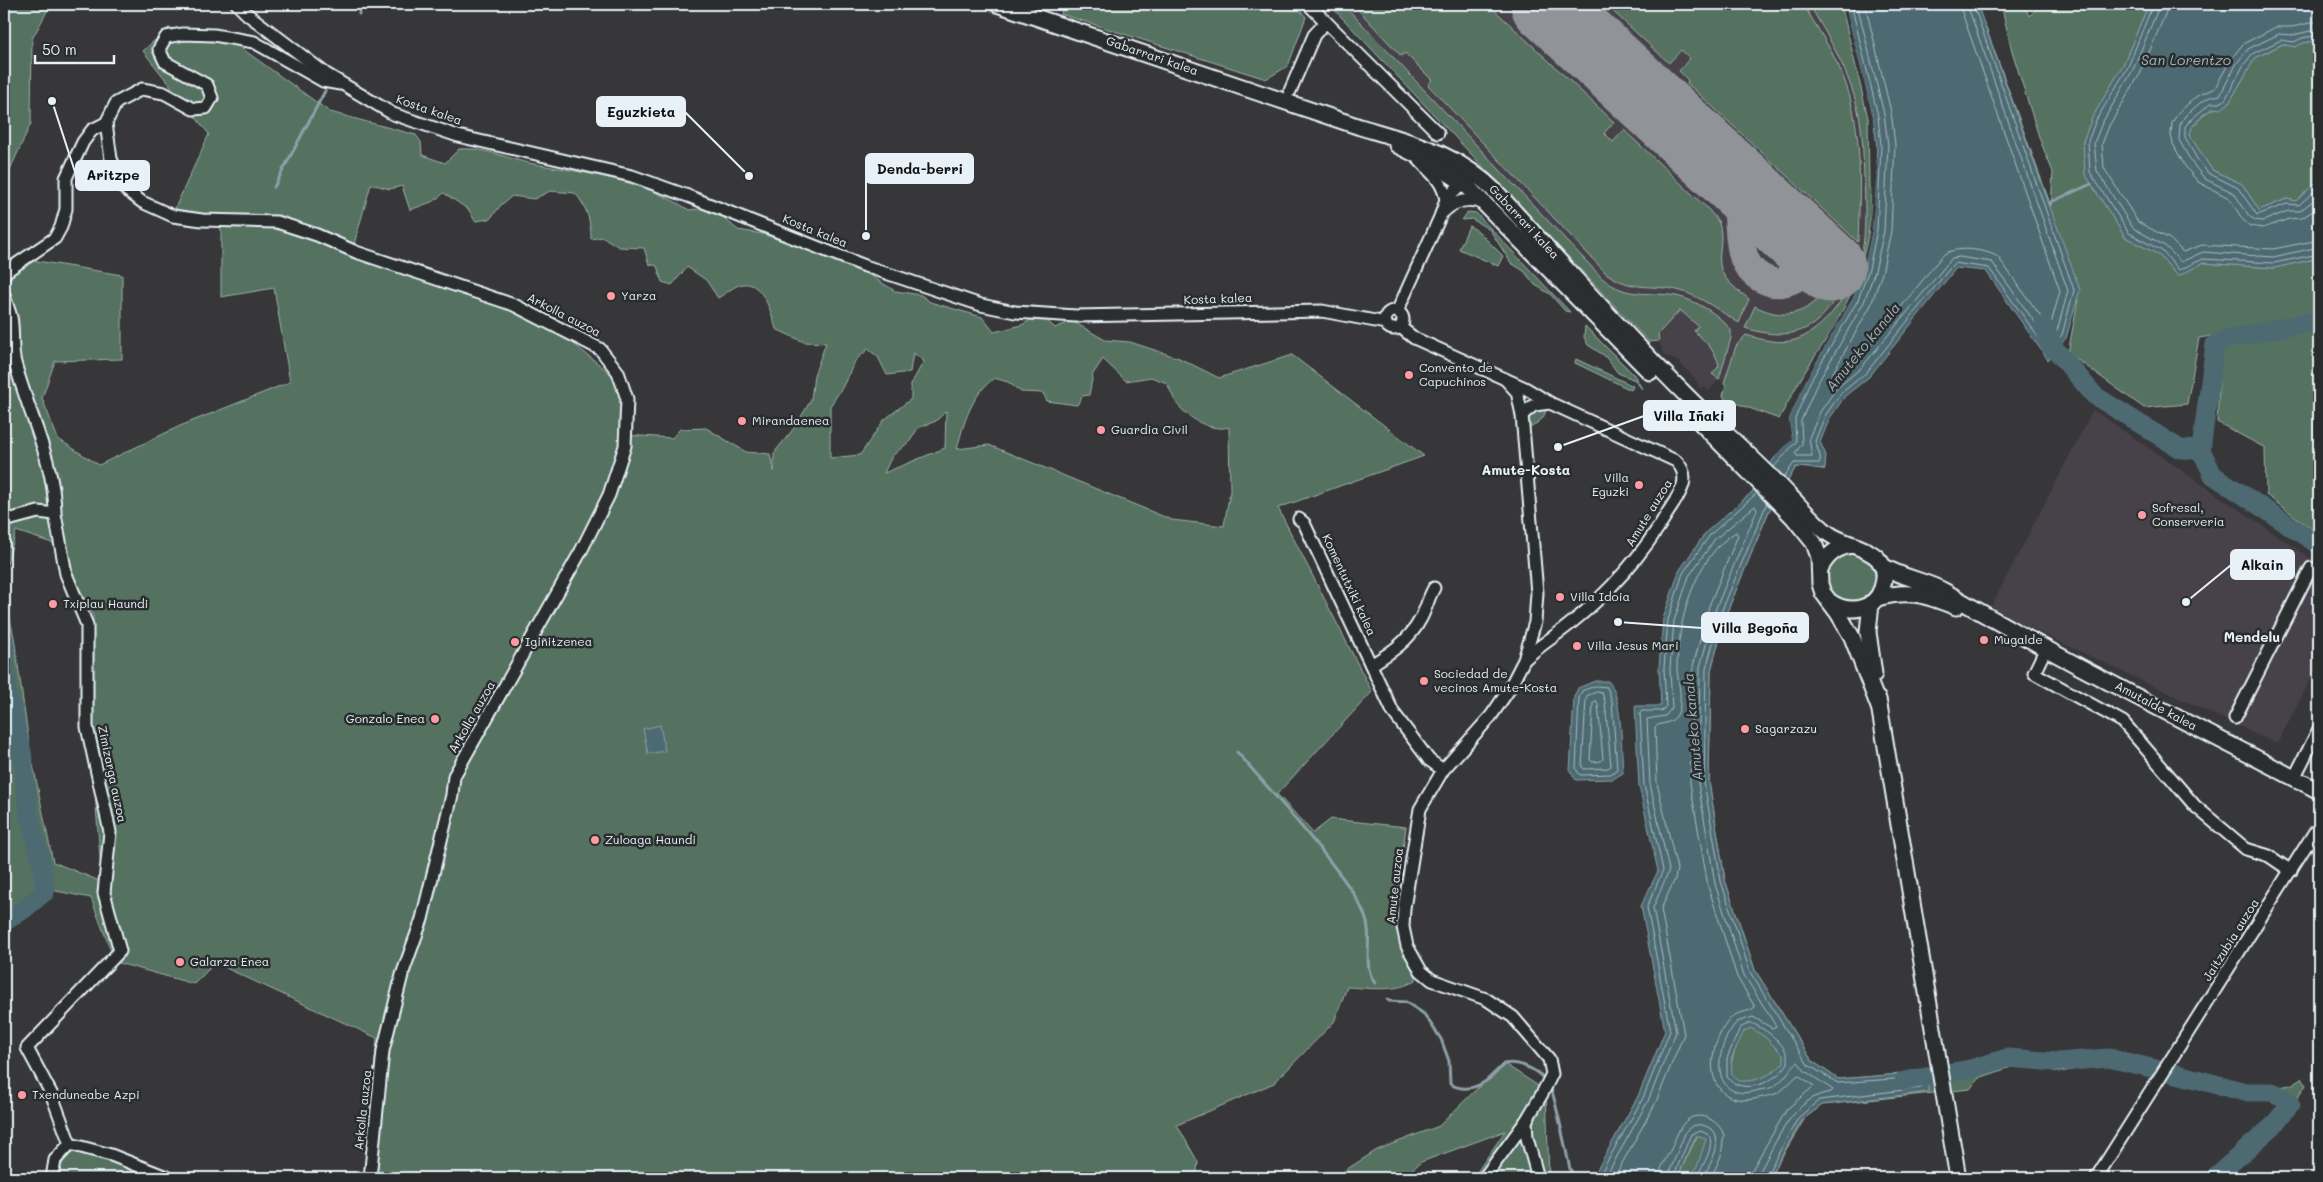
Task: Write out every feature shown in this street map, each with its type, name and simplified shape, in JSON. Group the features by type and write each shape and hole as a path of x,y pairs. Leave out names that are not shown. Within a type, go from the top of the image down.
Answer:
{"main road":[{"name":"Gabarrari kalea","path":"999,4 1360,127 1421,145 1457,161 1486,182 1751,464"},
{"name":"Gabarrari kalea","path":"1360,127 1415,154 1450,173 1465,184 1751,464"},
{"path":"1751,464 1797,513 1814,543 1819,557 1820,584 1852,637 1879,707"},
{"path":"1797,513 1846,543 1870,551 1881,564 1884,578 1874,600 1868,632 1958,1178"},
{"path":"1820,569 1827,557 1834,551 1841,547 1855,545"},
{"name":"Amutalde kalea","path":"1881,564 1901,576 1940,589 1993,620 2319,791"},
{"name":"Amutalde kalea","path":"1874,600 1898,593 1918,594 1993,620"},
{"path":"1829,601 1837,607 1852,610 1874,600"}],"street":[{"path":"237,4 247,14 340,84"},
{"path":"1308,4 1325,23 1438,133"},
{"path":"1290,91 1314,35 1325,23"},
{"path":"4,276 5,272 26,256 55,238 61,227 66,209 66,178 83,142 92,130 106,123 116,103 142,89 164,93 193,109 206,108 212,98 207,85 165,62 159,49 166,38 183,34 214,34 254,42 323,81 340,84"},
{"name":"Kosta kalea","path":"340,84 393,114 426,126 632,176 695,198 866,266 981,305 1016,312 1076,316 1322,311 1386,323"},
{"name":"Arkolla auzoa","path":"106,123 111,159 124,189 142,202 172,216 202,220 277,222 317,235 356,252 514,305 600,350 618,372 627,399 625,446 610,495 581,551 454,776 452,795 422,919 402,975 383,1051 370,1178"},
{"path":"1415,154 1425,168 1440,180 1446,200"},
{"path":"1397,312 1442,213 1446,200 1456,188 1465,184 1479,185 1508,205"},
{"path":"1442,213 1449,206 1462,200 1474,200 1486,205"},
{"name":"Zimizarga auzoa","path":"4,295 11,318 14,356 25,400 48,462 55,495 55,514 66,574 87,626 87,727 110,832 104,893 120,951 27,1048 51,1093 70,1144"},
{"path":"1397,312 1403,318 1400,326 1392,329 1386,323 1386,317 1389,313 1397,312"},
{"name":"Amute auzoa","path":"1400,326 1414,338 1505,379 1521,390 1676,461 1683,469 1684,484 1678,496 1633,565 1608,592 1554,636 1541,644 1524,660"},
{"name":"Amute auzoa","path":"1521,390 1537,593 1535,622 1524,660 1508,691 1490,716 1443,770 1420,809 1414,838 1402,927 1407,946 1421,972 1432,980 1452,985 1486,999 1513,1017 1549,1059 1552,1074 1526,1122"},
{"path":"1522,415 1534,405 1550,403"},
{"path":"4,521 38,512 55,514"},
{"name":"Komentutxiki kalea","path":"1299,519 1304,523 1393,712 1429,760 1443,770"},
{"path":"2235,718 2311,568 2319,573"},
{"path":"1371,665 1392,652 1412,632 1419,623 1434,588"},
{"path":"1535,622 1538,631 1554,636"},
{"path":"2046,648 2034,673 2123,722 2195,806 2246,849 2269,856 2291,871"},
{"path":"2294,778 2319,729"},
{"name":"Jaitzubia auzoa","path":"2096,1178 2314,833 2319,829"},
{"path":"1484,1178 1526,1122"},
{"path":"1526,1122 1527,1138 1538,1178"},
{"path":"52,1178 55,1160 70,1144 110,1155 169,1178"}],"shaded area":[{"path":"1329,4 1841,4 1869,130 1869,188 1871,189 1869,238 1853,292 1779,419 1725,399 1723,396 1726,385 1719,379 1709,391 1704,386 1700,389 1696,379 1679,362 1664,355 1659,341 1649,342"},
{"path":"2093,410 2319,564 2319,663 2277,744 1990,609"}],"green space":[{"path":"4,4 51,4 32,39 31,123 4,183"},
{"path":"1063,4 1295,4 1306,17 1288,66 1266,79 1061,14"},
{"path":"1329,4 1343,4 1603,279 1612,285 1630,292 1683,298 1706,308 1720,318 1731,330 1731,338 1719,379 1712,374 1719,366 1718,361 1713,351 1694,331 1698,326 1680,310 1658,334 1659,341 1649,342"},
{"path":"1353,4 1488,4 1614,122 1604,133 1613,142 1624,130 1708,209 1718,221 1721,234 1720,266 1722,272 1730,284 1749,299 1739,323 1689,294 1671,289 1625,283 1606,273 1428,85 1432,80 1405,53 1401,56"},
{"path":"1605,4 1803,4 1839,67 1853,109 1859,153 1858,242 1687,83 1688,80 1679,71 1690,58 1681,50 1669,63"},
{"path":"1809,4 1841,4 1868,118 1871,212 1863,257 1848,300 1779,419 1725,399 1723,396 1726,385 1724,383 1736,346 1746,335 1772,341 1792,341 1810,333 1821,324 1832,313 1850,286 1861,259 1865,229 1863,152 1858,110 1844,68"},
{"path":"2001,4 2024,4 2029,16 2042,4 2149,4 2123,65 2092,118 2083,141 2085,174 2125,237 2159,255 2178,276 2203,263 2274,268 2319,258 2319,319 2199,338 2187,404 2144,408 2068,353 2078,300 2040,284 1986,28 2051,206 2053,172 2040,140 2012,51"},
{"path":"168,28 219,32 330,112 416,135 421,142 422,155 445,163 459,149 477,150 529,163 591,174 632,184 671,199 689,210 717,207 726,220 738,230 763,234 847,265 868,274 895,291 921,295 930,302 982,317 994,332 1022,325 1040,314 1055,328 1072,321 1105,340 1130,342 1179,358 1219,378 1292,355 1424,456 1278,508 1372,692 1277,794 1313,833 1331,819 1406,827 1395,905 1398,921 1416,972 1416,980 1400,987 1392,988 1347,987 1334,1022 1274,1083 1177,1125 1198,1162 1196,1178 375,1178 369,1132 377,1038 215,963 194,984 115,962 91,898 51,890 4,922 4,593 14,637 30,750 53,862 102,882 88,705 93,616 58,545 16,531 4,576 4,278 31,260 122,275 122,359 55,361 42,398 58,439 99,465 180,426 290,382 274,288 221,297 221,228 175,208 209,134 143,51","holes":["371,184 390,189 402,186 410,210 434,201 444,193 469,210 475,221 490,219 501,205 512,196 534,199 550,191 575,193 588,214 591,239 603,237 619,247 644,248 649,264 657,266 662,282 672,285 687,267 706,280 718,298 737,286 750,284 766,300 776,329 804,342 826,343 814,375 811,400 795,427 774,453 774,472 770,454 746,452 706,428 680,429 672,438 625,435 621,382 564,336 514,305 353,248","868,349 878,357 887,375 910,372 913,353 924,361 911,384 911,399 884,420 860,455 830,458 830,406 842,388 855,361","1103,359 1126,381 1151,377 1167,383 1177,404 1188,415 1208,426 1215,428 1229,427 1230,491 1224,526 1172,520 989,445 957,449 966,419 974,401 994,378 1008,382 1021,392 1043,393 1047,401 1077,405 1082,396 1089,395 1093,374","946,411 945,448 884,473 892,456 910,441 918,428 936,421"]},
{"path":"2319,40 2319,180 2296,201 2287,199 2259,210 2242,184 2212,170 2190,136 2190,129 2207,112 2229,103 2255,58 2283,44 2295,47 2302,43"},
{"path":"1468,212 1476,213 1570,312 1565,311 1550,294 1535,285 1524,271 1511,263 1490,230 1472,219 1462,220"},
{"path":"1469,226 1478,231 1503,256 1498,266 1459,249"},
{"path":"1853,261 1836,297 1826,312 1815,323 1802,330 1786,334 1767,333 1745,328 1755,306 1772,313 1786,314 1799,311 1811,305 1822,296"},
{"path":"1585,326 1634,375 1642,389 1635,380 1618,373 1605,356 1588,345 1584,337"},
{"path":"2319,328 2319,534 2266,495 2265,448 2217,422 2221,346"},
{"path":"1576,359 1633,386 1631,390 1575,363"},
{"path":"1547,408 1543,418 1532,427 1527,427 1528,414 1531,410"},
{"path":"1795,466 1825,469 1796,467 1769,511 1727,612 1711,670 1709,782 1725,880 1755,970 1812,1061 1838,1079 1928,1072 1959,1067 2002,1054 2023,1052 2054,1056 2112,1052 2229,1087 2261,1090 2291,1085 2302,1078 2306,1085 2285,1117 2259,1142 2256,1137 2281,1105 2271,1098 2237,1096 2191,1080 2102,1065 2060,1072 2017,1065 1979,1078 1970,1089 1822,1105 1805,1118 1769,1178 1677,1178 1730,1068 1735,1049 1743,1031 1708,834 1711,597"},
{"path":"1851,554 1860,556 1868,561 1873,569 1875,578 1873,587 1868,595 1860,600 1851,602 1842,600 1834,595 1829,587 1827,578 1829,569 1834,561 1842,556"},
{"path":"1503,1063 1546,1091 1549,1178 1473,1178 1505,1131 1421,1162 1402,1178 1333,1178 1377,1150 1439,1126"},
{"path":"69,1142 166,1178 58,1178"}],"water":[{"name":"Amuteko kanala","path":"1845,4 1977,4 2080,290 2066,338 2048,360 1986,271 1956,268 1869,377 1845,396 1830,418 1820,442 1826,455 1825,469 1796,467 1769,511 1727,612 1711,670 1709,782 1725,880 1755,970 1812,1061 1838,1079 1928,1072 1928,1092 1822,1105 1802,1120 1769,1178 1689,1178 1697,1167 1706,1139 1700,1136 1696,1136 1677,1178 1593,1177 1638,1096 1665,1031 1641,906 1658,871 1639,786 1635,706 1661,706 1659,668 1663,619 1679,571 1706,532 1752,492 1775,457 1792,440 1789,419 1806,380 1853,298 1864,268 1872,230 1877,146 1873,117","holes":["1751,1028 1765,1037 1784,1056 1784,1063 1763,1077 1739,1081 1732,1075 1731,1059 1744,1031"]},
{"name":"San Lorentzo","path":"2149,4 2319,4 2319,40 2303,43 2295,47 2282,44 2255,58 2229,103 2221,109 2214,108 2202,116 2195,123 2190,136 2212,170 2242,184 2259,210 2287,199 2296,201 2319,180 2319,258 2274,268 2203,263 2178,276 2159,255 2125,237 2085,174 2083,141 2092,118 2123,65"},
{"path":"1595,681 1608,681 1613,688 1619,710 1623,773 1613,779 1576,780 1570,771 1574,697 1578,688"},
{"path":"660,725 665,751 648,754 643,729"}],"pier":[{"path":"1843,4 1845,4 1873,117 1877,169 1872,230 1864,268 1853,298 1806,380 1789,419 1792,440 1775,457 1773,455 1789,439 1787,418 1804,379 1851,297 1865,258 1869,238 1874,147 1871,117"}],"waterway":[{"path":"359,14 361,4"},
{"path":"274,187 325,91"},
{"path":"2049,203 2091,184"},
{"path":"2201,450 2215,344 2228,339 2319,320"},
{"path":"2043,326 2055,349 2094,395 2180,449 2201,450 2213,475 2319,545"},
{"path":"4,639 7,692 22,752 29,816 43,870 45,892 23,910 4,922"},
{"path":"1237,752 1272,791 1339,873 1362,908 1367,924 1369,968 1375,983"},
{"path":"1387,999 1389,1001 1406,1002 1424,1014 1441,1039 1449,1061 1450,1084 1465,1088 1473,1087 1487,1081 1504,1064 1509,1063 1537,1072 1545,1080"},
{"path":"1904,1081 1970,1069 2007,1058 2058,1062 2109,1058 2245,1092 2272,1092 2283,1097 2290,1104 2273,1126 2214,1178"},
{"path":"1549,1084 1557,1110 1570,1169 1575,1178"}],"taxiway":[{"path":"1713,158 1727,177 1734,192 1744,257 1749,267 1757,275 1776,283 1791,280 1806,268 1813,251"}],"runway":[{"path":"1546,4 1830,267"}],"place":[{"name":"Aritzpe","path":"52,101"},
{"name":"Eguzkieta","path":"749,176"},
{"name":"Denda-berri","path":"866,236"},
{"name":"Yarza","path":"611,296"},
{"name":"Convento de Capuchinos","path":"1409,375"},
{"name":"Mirandaenea","path":"742,421"},
{"name":"Guardia Civil","path":"1101,430"},
{"name":"Villa Iñaki","path":"1558,447"},
{"name":"Villa Eguzki","path":"1639,485"},
{"name":"Sofresal, Conserveria","path":"2142,515"},
{"name":"Villa Idoia","path":"1560,597"},
{"name":"Alkain","path":"2186,602"},
{"name":"Txiplau Haundi","path":"53,604"},
{"name":"Villa Begoña","path":"1618,622"},
{"name":"Mugalde","path":"1984,640"},
{"name":"Igiñitzenea","path":"515,642"},
{"name":"Villa Jesus Mari","path":"1577,646"},
{"name":"Sociedad de vecinos Amute-Kosta","path":"1424,681"},
{"name":"Gonzalo Enea","path":"435,719"},
{"name":"Sagarzazu","path":"1745,729"},
{"name":"Zuloaga Haundi","path":"595,840"},
{"name":"Galarza Enea","path":"180,962"},
{"name":"Txenduneabe Azpi","path":"22,1095"}],"district":[{"name":"Amute-Kosta","path":"1526,470"},
{"name":"Mendelu","path":"2252,637"}]}
